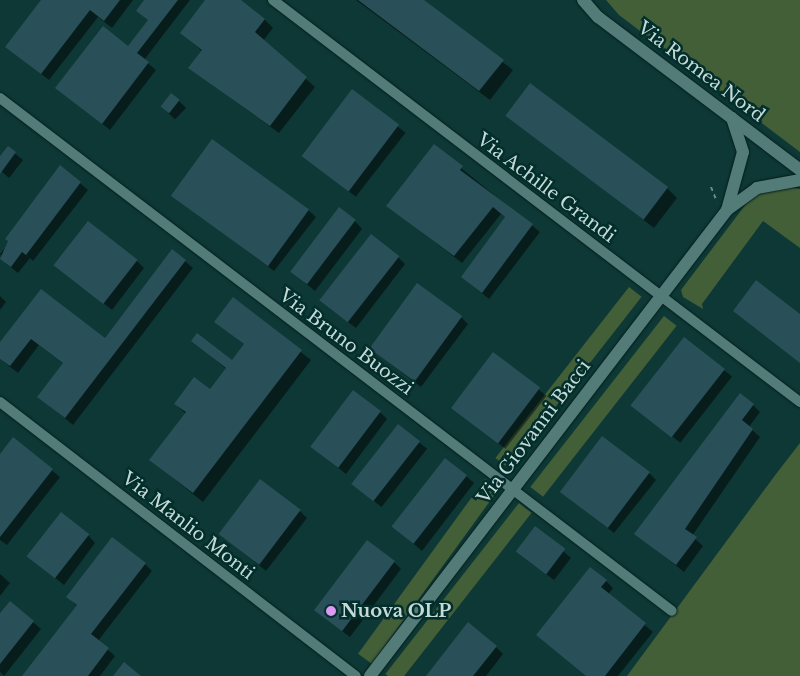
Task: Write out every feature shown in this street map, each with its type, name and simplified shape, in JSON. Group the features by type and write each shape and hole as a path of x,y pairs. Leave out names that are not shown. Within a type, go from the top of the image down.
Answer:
{"main road":[{"name":"Via Romea Nord","path":"583,0 598,16 800,170"},
{"name":"Via Giovanni Bacci","path":"727,210 743,152 732,118"},
{"name":"Via Giovanni Bacci","path":"370,676 727,210 757,188 800,180"}],"street":[{"name":"Via Achille Grandi","path":"272,0 800,402"},
{"name":"Via Bruno Buozzi","path":"0,98 672,611"},
{"name":"Via Manlio Monti","path":"0,402 356,676"}],"green space":[{"path":"606,0 800,0 800,152 619,15"},
{"path":"788,187 800,189 800,248 763,221 702,304 703,309 683,297 681,290 746,204 758,194"},
{"path":"629,287 642,297 508,468 495,458"},
{"path":"664,316 677,326 543,497 530,487"},
{"path":"800,443 800,676 627,676 776,474"},
{"path":"485,479 499,489 372,664 358,654"},
{"path":"519,503 532,513 404,676 388,676 385,674"}],"building":[{"path":"41,0 120,0 104,21 90,10 41,74 5,47"},
{"path":"144,0 178,0 137,53 149,62 102,124 55,88 103,26 128,46 148,20 136,11"},
{"path":"205,0 241,0 265,19 255,32 307,77 270,126 188,68 202,50 180,33"},
{"path":"358,0 424,0 504,60 479,91"},
{"path":"530,83 668,187 643,220 505,116"},
{"path":"352,89 399,125 349,192 301,156"},
{"path":"171,93 180,100 169,113 161,106"},
{"path":"212,139 309,210 268,266 171,196"},
{"path":"434,144 463,166 460,170 533,224 482,293 461,277 505,217 493,207 454,256 386,206"},
{"path":"8,146 16,152 0,174 0,156"},
{"path":"60,165 81,182 26,255 22,252 11,267 0,259 8,241 5,239"},
{"path":"339,207 356,220 307,284 290,272"},
{"path":"88,221 138,260 103,304 54,265"},
{"path":"371,234 399,256 348,322 319,300"},
{"path":"172,249 186,260 65,418 37,397 63,363 31,339 10,366 0,359 0,342 41,289 105,338"},
{"path":"756,280 800,314 800,363 733,311"},
{"path":"417,283 462,316 415,381 369,349"},
{"path":"233,297 302,350 193,493 149,460 186,412 174,404 194,377 210,389 226,368 191,341 197,333 232,360 244,344 214,322"},
{"path":"684,337 725,369 671,438 630,406"},
{"path":"493,352 540,388 498,443 451,408"},
{"path":"353,390 381,411 338,468 310,447"},
{"path":"740,393 754,404 742,420 753,429 685,529 697,537 676,565 634,534"},
{"path":"398,424 420,441 373,501 351,484"},
{"path":"602,436 650,472 608,528 560,492"},
{"path":"13,437 53,469 0,537 0,454"},
{"path":"445,458 467,475 414,544 391,527"},
{"path":"260,479 301,510 259,565 218,534"},
{"path":"61,512 89,534 55,578 27,556"},
{"path":"535,526 565,549 546,574 516,552"},
{"path":"112,537 146,563 91,634 109,648 88,676 22,676 77,605 66,597"},
{"path":"367,540 395,561 342,631 314,610"},
{"path":"590,567 607,580 601,587 646,623 605,676 586,676 536,635"},
{"path":"10,601 34,621 0,664 0,613"},
{"path":"468,622 497,646 473,676 426,676"},
{"path":"124,662 141,676 113,676"}],"place":[{"name":"Nuova OLP","path":"331,611"}]}
